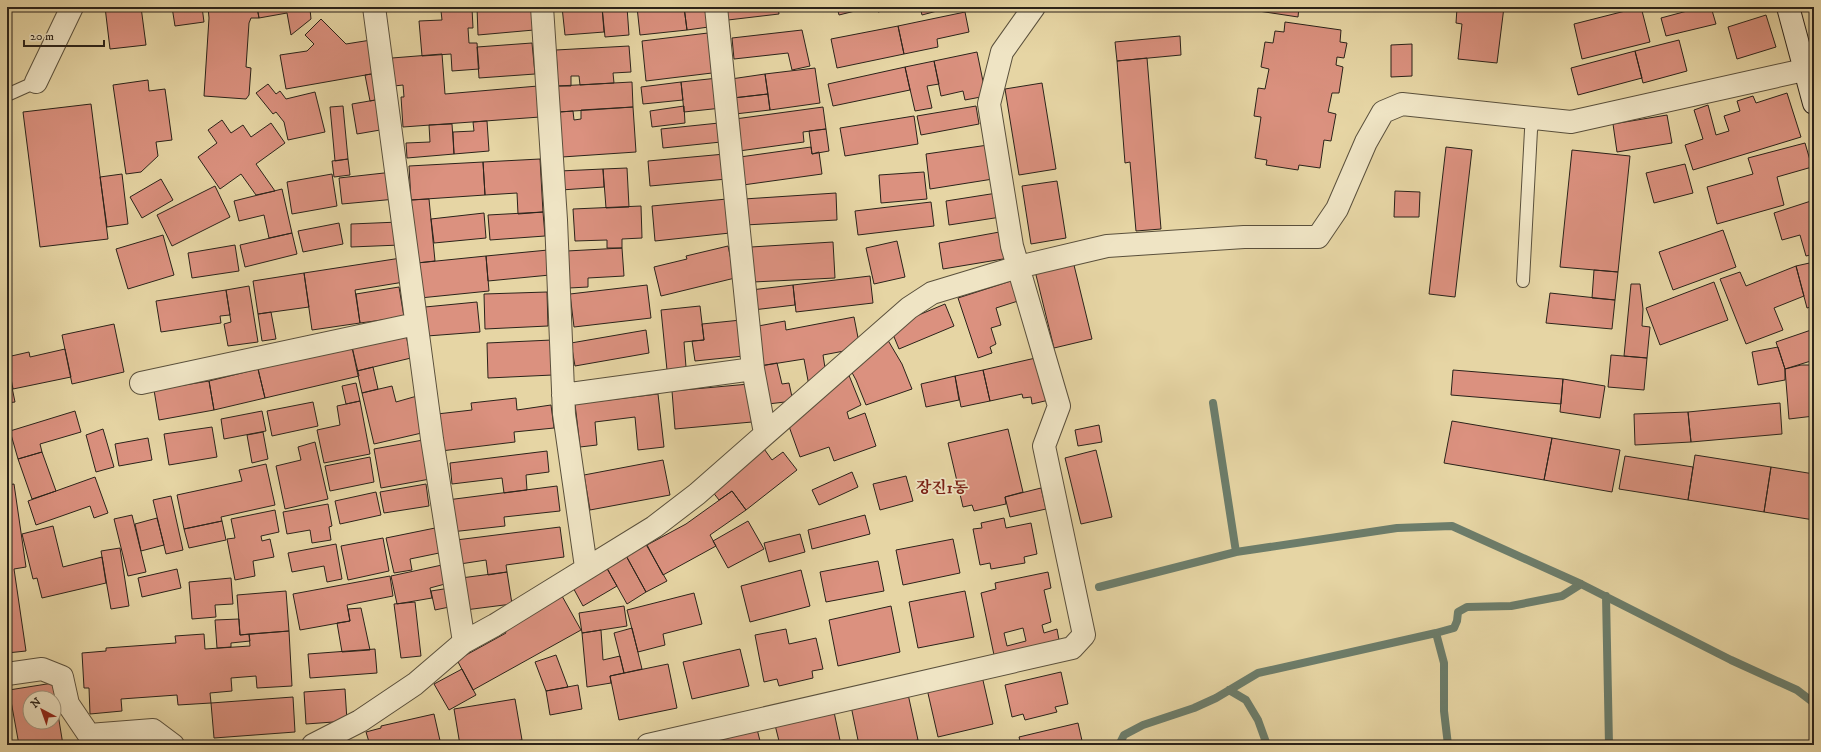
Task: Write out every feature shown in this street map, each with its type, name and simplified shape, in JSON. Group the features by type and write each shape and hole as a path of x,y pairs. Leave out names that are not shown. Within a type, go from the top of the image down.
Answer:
{"street":[{"path":"36,82 72,7"},
{"path":"374,7 432,439 464,642"},
{"path":"542,7 556,220 563,395 586,567"},
{"path":"716,7 753,369 765,433"},
{"path":"648,745 1072,648 1084,635 1044,446 1059,406 1012,246 989,104 1002,52 1034,7"},
{"path":"1788,7 1813,99"},
{"path":"313,745 360,721 415,684 464,642 495,625 586,567 654,527 697,494 909,308 932,293 1018,267 1107,246 1244,238 1318,237 1338,209 1366,142 1384,112 1402,104 1571,122 1804,70"},
{"path":"141,383 416,324"},
{"path":"563,395 753,369"},
{"path":"7,674 42,669 62,677 68,704 89,735 153,730 173,745"}],"lane":[{"path":"7,95 36,82"},
{"path":"1523,281 1531,130 1534,118"}],"building":[{"path":"105,7 141,7 146,45 110,49"},
{"path":"172,7 202,7 204,22 175,26"},
{"path":"208,7 257,7 259,18 251,18 249,23 246,67 251,68 249,95 246,99 204,96 209,18"},
{"path":"257,7 319,7 310,9 311,19 291,35 287,13 259,18"},
{"path":"477,7 533,7 534,30 478,35"},
{"path":"562,7 602,7 604,32 565,35"},
{"path":"602,7 627,7 629,35 605,37"},
{"path":"637,7 684,7 687,30 640,35"},
{"path":"684,7 714,7 716,26 687,30"},
{"path":"726,7 778,7 779,14 728,20"},
{"path":"837,7 871,7 839,15"},
{"path":"877,7 898,7 878,12"},
{"path":"920,7 952,7 922,15"},
{"path":"1232,7 1299,7 1298,17"},
{"path":"1464,7 1504,7 1497,63 1458,59 1462,24 1456,23 1457,8 1464,9"},
{"path":"1641,7 1650,42 1582,59 1574,24"},
{"path":"1702,7 1711,7 1716,24 1666,36 1661,18"},
{"path":"472,8 473,28 468,28 469,43 477,43 479,69 452,71 451,54 422,56 419,21 442,20 441,11"},
{"path":"965,12 969,32 937,39 938,47 904,54 898,26"},
{"path":"1766,15 1776,47 1737,59 1728,27"},
{"path":"321,19 346,44 371,40 377,73 286,89 280,55 307,51 314,44 305,35"},
{"path":"1285,22 1341,30 1340,42 1347,43 1344,58 1337,57 1336,65 1343,67 1339,93 1332,93 1328,112 1336,114 1331,141 1324,140 1320,168 1299,165 1298,170 1266,165 1267,160 1255,158 1261,117 1254,116 1258,88 1265,89 1269,69 1261,67 1265,42 1273,43 1275,31 1284,32"},
{"path":"898,26 904,54 837,68 831,39"},
{"path":"802,30 810,66 792,70 788,53 734,59 732,38"},
{"path":"708,33 712,73 646,81 642,41"},
{"path":"1180,36 1181,55 1117,61 1115,42"},
{"path":"7,37 10,57 7,57"},
{"path":"1679,40 1687,71 1643,83 1635,51"},
{"path":"532,43 535,74 479,78 477,47"},
{"path":"1412,44 1412,76 1391,77 1391,45"},
{"path":"629,46 631,72 613,73 614,83 580,85 579,76 571,76 571,86 558,86 556,50"},
{"path":"1635,51 1642,78 1578,95 1571,68"},
{"path":"977,52 986,96 965,100 963,91 941,96 934,61"},
{"path":"442,54 445,94 538,86 540,117 403,127 401,97 404,97 403,85 394,86 392,58"},
{"path":"1147,58 1161,229 1136,231 1130,162 1125,163 1117,61"},
{"path":"934,61 939,84 927,86 932,108 915,111 905,67"},
{"path":"905,67 910,90 833,106 828,84"},
{"path":"815,68 820,103 770,110 765,74"},
{"path":"377,73 381,99 370,101 365,75"},
{"path":"765,74 768,94 733,98 731,79"},
{"path":"718,78 722,108 684,112 681,82"},
{"path":"148,80 149,91 165,89 172,140 156,142 158,156 141,172 126,174 113,85"},
{"path":"632,82 633,107 559,112 558,86"},
{"path":"681,82 683,100 643,104 641,87"},
{"path":"1042,83 1056,169 1019,175 1005,89"},
{"path":"268,84 276,94 280,91 286,99 315,92 325,132 288,140 284,122 276,112 273,114 256,93"},
{"path":"1787,93 1801,137 1693,170 1685,145 1703,139 1694,110 1708,105 1716,135 1729,131 1724,116 1740,111 1737,101 1753,96 1756,103"},
{"path":"768,94 770,110 735,114 733,98"},
{"path":"381,99 386,129 357,134 352,104"},
{"path":"91,104 108,239 40,247 23,112"},
{"path":"343,106 348,159 335,161 330,107"},
{"path":"684,106 685,123 652,127 650,111"},
{"path":"976,106 979,124 921,135 917,116"},
{"path":"633,107 636,152 562,157 559,112 573,111 574,120 581,119 581,110"},
{"path":"823,107 826,129 803,132 804,142 739,151 735,119"},
{"path":"1667,115 1672,143 1617,152 1613,124"},
{"path":"914,116 918,144 845,156 840,128"},
{"path":"222,120 231,133 243,125 251,137 271,123 285,143 256,164 275,191 256,195 241,174 220,189 198,157 217,143 208,130"},
{"path":"487,121 489,151 454,154 453,132 474,131 473,122"},
{"path":"719,123 721,142 663,148 661,129"},
{"path":"452,124 454,154 407,158 406,143 430,142 429,125"},
{"path":"826,129 829,151 812,154 809,131"},
{"path":"1805,143 1812,167 1777,177 1784,205 1717,224 1707,187 1753,174 1748,158"},
{"path":"988,145 993,179 930,189 926,154"},
{"path":"811,147 812,154 819,152 822,174 743,185 740,157"},
{"path":"1446,147 1472,150 1455,297 1429,294"},
{"path":"1572,150 1630,156 1618,272 1560,267"},
{"path":"725,154 727,179 650,186 648,161"},
{"path":"348,159 350,175 334,177 332,161"},
{"path":"540,159 543,212 518,214 517,193 485,195 483,162"},
{"path":"483,162 485,195 411,200 409,166"},
{"path":"1685,164 1693,193 1654,203 1646,173"},
{"path":"627,168 629,207 606,208 603,169"},
{"path":"603,169 604,187 561,190 560,171"},
{"path":"393,172 396,199 342,204 339,178"},
{"path":"924,172 927,199 881,203 879,175"},
{"path":"122,174 128,224 107,227 100,177"},
{"path":"332,174 337,206 292,214 287,182"},
{"path":"161,179 173,200 142,218 130,197"},
{"path":"1057,181 1066,238 1031,244 1022,186"},
{"path":"215,186 230,217 172,246 157,215"},
{"path":"282,189 292,233 269,238 264,215 239,221 234,201"},
{"path":"1395,191 1420,192 1419,217 1394,217"},
{"path":"836,193 837,220 745,225 744,199"},
{"path":"997,193 1001,217 949,225 946,201"},
{"path":"429,199 435,261 417,263 411,200"},
{"path":"727,199 730,233 655,241 652,206"},
{"path":"1814,200 1814,254 1806,256 1800,235 1782,240 1774,213"},
{"path":"931,202 934,226 858,235 855,211"},
{"path":"641,206 642,238 622,239 622,248 607,248 607,240 575,241 573,209"},
{"path":"543,212 545,236 490,240 488,215"},
{"path":"484,213 486,238 434,243 431,219"},
{"path":"399,222 400,245 351,247 351,224"},
{"path":"339,223 343,244 303,252 298,231"},
{"path":"1723,230 1736,267 1673,290 1659,252"},
{"path":"1005,231 1009,258 943,269 939,243"},
{"path":"292,233 297,254 245,267 240,245"},
{"path":"163,235 174,275 128,289 116,249"},
{"path":"897,241 905,277 874,284 866,248"},
{"path":"833,242 835,278 753,282 751,247"},
{"path":"235,245 239,271 192,278 188,253"},
{"path":"728,246 735,278 661,296 654,267 687,259 686,256"},
{"path":"622,248 624,276 588,278 588,287 569,288 567,251"},
{"path":"548,250 550,275 488,281 486,256"},
{"path":"486,256 489,291 420,298 417,263"},
{"path":"401,258 404,282 355,290 360,323 312,330 304,273"},
{"path":"1073,261 1092,339 1054,348 1035,271"},
{"path":"1814,262 1814,306 1807,308 1796,266"},
{"path":"1796,266 1804,296 1774,308 1783,330 1746,344 1720,279 1740,272 1746,286"},
{"path":"1594,270 1618,272 1615,300 1592,298"},
{"path":"304,273 309,307 258,314 253,281"},
{"path":"870,276 873,303 796,312 793,285"},
{"path":"1011,281 1018,301 996,308 1001,325 991,328 996,344 990,347 992,353 978,358 958,298"},
{"path":"1714,282 1728,320 1660,345 1646,308"},
{"path":"1631,284 1640,284 1643,309 1642,326 1650,327 1647,358 1624,356"},
{"path":"647,285 651,318 574,327 570,294"},
{"path":"793,285 795,305 753,310 751,290"},
{"path":"249,286 258,342 228,346 224,324 231,322 226,290"},
{"path":"399,287 404,317 360,323 356,294"},
{"path":"226,290 230,315 220,316 221,323 161,332 156,301"},
{"path":"547,292 548,326 485,329 484,294"},
{"path":"1550,293 1615,300 1612,329 1546,323"},
{"path":"477,302 480,332 427,336 425,307"},
{"path":"945,304 954,326 899,349 890,327"},
{"path":"700,306 704,340 684,342 686,367 667,370 661,310"},
{"path":"271,312 276,339 262,341 258,314"},
{"path":"854,317 860,348 823,355 826,374 809,386 804,359 760,366 753,327 785,321 786,330"},
{"path":"741,320 744,356 695,361 692,341 704,340 702,324"},
{"path":"114,324 124,372 72,384 62,335"},
{"path":"1814,329 1814,360 1785,369 1776,342"},
{"path":"646,330 649,353 575,366 571,343"},
{"path":"406,335 411,358 357,371 352,347"},
{"path":"886,337 902,364 912,389 866,405 849,367"},
{"path":"552,340 553,375 488,378 487,343"},
{"path":"352,347 359,376 265,398 258,369"},
{"path":"1778,347 1785,369 1785,380 1758,385 1752,352"},
{"path":"65,349 71,377 13,389 7,357 29,352 30,357"},
{"path":"1611,355 1647,358 1644,390 1608,387"},
{"path":"1040,357 1049,400 1032,404 1031,397 1023,398 1022,394 990,401 983,370"},
{"path":"7,363 15,402 7,403"},
{"path":"777,363 782,384 789,383 792,397 785,402 768,404 760,366"},
{"path":"1801,365 1814,365 1814,416 1789,419 1785,369"},
{"path":"373,367 378,389 362,393 357,371"},
{"path":"846,368 861,405 847,412 849,419 865,413 876,446 834,461 829,447 800,457 786,418"},
{"path":"258,369 265,398 214,410 209,381"},
{"path":"983,370 990,401 961,407 955,376"},
{"path":"1453,370 1563,379 1561,404 1451,395"},
{"path":"955,376 959,400 926,407 921,384"},
{"path":"1563,379 1605,386 1600,418 1560,412"},
{"path":"209,381 214,410 159,420 154,390"},
{"path":"356,383 360,401 346,404 342,386"},
{"path":"749,384 752,422 675,429 672,391"},
{"path":"392,386 396,402 417,396 426,432 374,444 362,393"},
{"path":"658,394 664,447 638,450 635,417 595,422 597,445 580,447 575,404"},
{"path":"516,398 517,410 551,405 554,428 514,432 515,442 441,451 437,414 472,410 471,403"},
{"path":"360,401 370,454 324,463 317,430 340,425 337,406"},
{"path":"313,402 318,426 272,436 267,411"},
{"path":"1780,403 1782,434 1691,442 1688,412"},
{"path":"75,411 81,432 40,444 42,452 18,459 10,431"},
{"path":"262,411 266,431 224,439 221,419"},
{"path":"1688,412 1691,442 1635,445 1634,414"},
{"path":"1452,421 1552,438 1544,480 1444,463"},
{"path":"1099,425 1102,442 1078,446 1075,430"},
{"path":"212,427 217,457 169,465 164,434"},
{"path":"103,429 114,467 96,472 86,435"},
{"path":"1008,429 1023,492 1005,497 1006,504 974,511 972,505 963,507 948,443"},
{"path":"263,432 268,459 252,463 247,435"},
{"path":"148,438 152,460 119,466 115,444"},
{"path":"1552,438 1620,450 1612,492 1544,480"},
{"path":"423,440 430,479 381,488 374,449"},
{"path":"315,442 328,499 285,509 276,466 301,460 298,447"},
{"path":"7,444 10,469 7,470"},
{"path":"762,446 772,460 783,452 797,470 746,510 732,491 719,500 712,491"},
{"path":"1096,450 1112,517 1081,524 1065,458"},
{"path":"547,451 549,472 526,475 527,490 504,493 502,478 452,484 450,463"},
{"path":"42,452 56,491 32,499 18,459"},
{"path":"1695,455 1771,467 1764,512 1688,500"},
{"path":"1625,456 1693,467 1688,500 1619,489"},
{"path":"370,457 374,482 330,491 325,466"},
{"path":"663,460 670,495 590,510 584,475"},
{"path":"266,464 275,505 221,517 222,521 184,529 177,495 242,481 239,470"},
{"path":"1771,467 1814,474 1814,520 1764,512"},
{"path":"852,472 858,487 819,505 812,490"},
{"path":"906,476 913,501 880,510 873,484"},
{"path":"95,477 108,513 94,518 90,506 36,525 28,501"},
{"path":"14,484 26,567 14,569 26,651 7,653 7,485"},
{"path":"426,484 429,506 384,513 380,492"},
{"path":"557,486 560,511 504,517 505,526 451,532 447,500"},
{"path":"1041,488 1046,509 1010,517 1005,497"},
{"path":"732,491 746,510 710,535 716,546 663,575 647,545 686,524"},
{"path":"376,492 381,515 340,524 335,501"},
{"path":"171,496 183,550 166,554 153,500"},
{"path":"328,504 332,526 329,527 331,540 312,543 310,530 287,534 283,512"},
{"path":"275,510 279,532 261,536 262,541 270,539 274,557 253,561 255,576 235,580 227,539 235,538 231,519"},
{"path":"132,515 146,572 128,576 114,519"},
{"path":"865,515 870,534 812,549 808,530"},
{"path":"157,518 164,545 141,551 135,524"},
{"path":"1004,518 1006,528 1031,523 1037,554 1024,557 1025,563 991,569 990,563 980,565 973,529 982,528 981,523"},
{"path":"222,521 226,540 189,548 184,529"},
{"path":"748,521 764,549 728,568 713,541"},
{"path":"53,526 63,567 102,557 106,583 42,598 37,578 33,579 22,534"},
{"path":"440,527 444,552 410,559 412,570 394,573 386,538"},
{"path":"560,527 564,557 506,565 507,572 488,575 486,560 460,564 456,540"},
{"path":"800,534 805,552 769,562 764,543"},
{"path":"383,538 389,571 348,580 341,546"},
{"path":"953,539 960,573 903,585 896,550"},
{"path":"644,541 667,581 646,592 624,552"},
{"path":"336,544 342,579 327,582 324,566 292,572 288,553"},
{"path":"120,548 129,606 111,609 101,551"},
{"path":"624,552 646,592 627,604 604,563"},
{"path":"878,561 884,591 826,602 820,572"},
{"path":"604,563 617,586 583,606 570,582"},
{"path":"442,565 445,584 430,588 432,598 397,604 391,576"},
{"path":"177,569 181,588 142,597 138,578"},
{"path":"801,570 810,606 750,622 741,586"},
{"path":"507,572 512,604 465,610 461,578"},
{"path":"1048,572 1051,588 1044,590 1051,622 1042,625 1044,633 1057,629 1059,640 994,655 981,593 996,589 995,583","holes":["1023,628 1026,641 1007,646 1004,633"]},
{"path":"390,576 393,596 347,605 350,621 300,630 293,594"},
{"path":"231,578 233,604 215,605 216,617 192,619 189,582"},
{"path":"450,588 454,606 435,610 431,591"},
{"path":"286,591 289,631 240,635 237,595"},
{"path":"965,591 974,637 918,648 909,602"},
{"path":"694,593 702,624 663,634 665,645 638,652 627,610"},
{"path":"562,596 581,630 473,690 457,660 506,633 500,623"},
{"path":"415,602 421,656 401,658 394,604"},
{"path":"624,606 627,626 582,633 579,613"},
{"path":"891,606 900,652 838,666 829,620"},
{"path":"361,608 370,650 342,652 337,623 350,621 348,609"},
{"path":"239,619 240,635 249,634 250,641 231,643 231,647 217,648 215,620"},
{"path":"632,628 642,669 624,673 614,633"},
{"path":"786,629 789,644 816,638 823,669 812,671 813,678 779,686 777,679 764,682 755,635"},
{"path":"601,630 603,660 620,656 624,673 610,676 611,683 587,687 582,633"},
{"path":"289,631 292,686 257,688 256,676 231,678 232,691 210,693 211,703 178,705 177,695 121,699 122,711 90,714 89,688 84,688 82,653 106,651 106,648 176,643 175,636 204,634 205,649 250,646 249,634"},
{"path":"375,649 377,673 310,678 308,654"},
{"path":"740,649 749,686 692,699 683,662"},
{"path":"556,655 568,687 546,691 535,662"},
{"path":"668,664 677,708 619,720 610,676"},
{"path":"462,669 476,695 449,710 434,684"},
{"path":"1061,672 1068,704 1055,707 1057,712 1025,720 1023,714 1012,717 1005,685"},
{"path":"982,676 993,724 938,737 927,689"},
{"path":"53,683 54,690 22,690 22,730 61,730 63,745 19,745 9,690"},
{"path":"578,685 582,709 550,715 546,691"},
{"path":"345,689 347,721 306,724 304,692"},
{"path":"908,694 918,740 894,745 859,745 851,706"},
{"path":"293,697 295,732 214,738 211,703"},
{"path":"515,699 522,740 491,745 460,745 454,709"},
{"path":"834,712 841,745 780,745 775,725"},
{"path":"434,714 441,745 361,745 369,742 366,732 381,728 381,726"},
{"path":"1078,723 1083,745 1021,745 1019,737"},
{"path":"757,729 761,745 700,745 699,742"},
{"path":"149,743 149,745 136,745"}],"waterway":[{"path":"1213,403 1236,552"},
{"path":"1099,587 1236,552 1397,528 1452,526 1581,584 1731,660 1797,690 1814,703"},
{"path":"1119,745 1124,735 1143,725 1194,708 1216,698 1258,673 1436,633 1454,628 1457,621 1458,612 1467,607 1511,606 1562,596 1581,584"},
{"path":"1606,596 1609,745"},
{"path":"1436,633 1444,663 1444,711 1448,745"},
{"path":"1229,690 1246,700 1258,720 1267,745"}],"district":[{"name":"장진1동","path":"942,487"}]}
